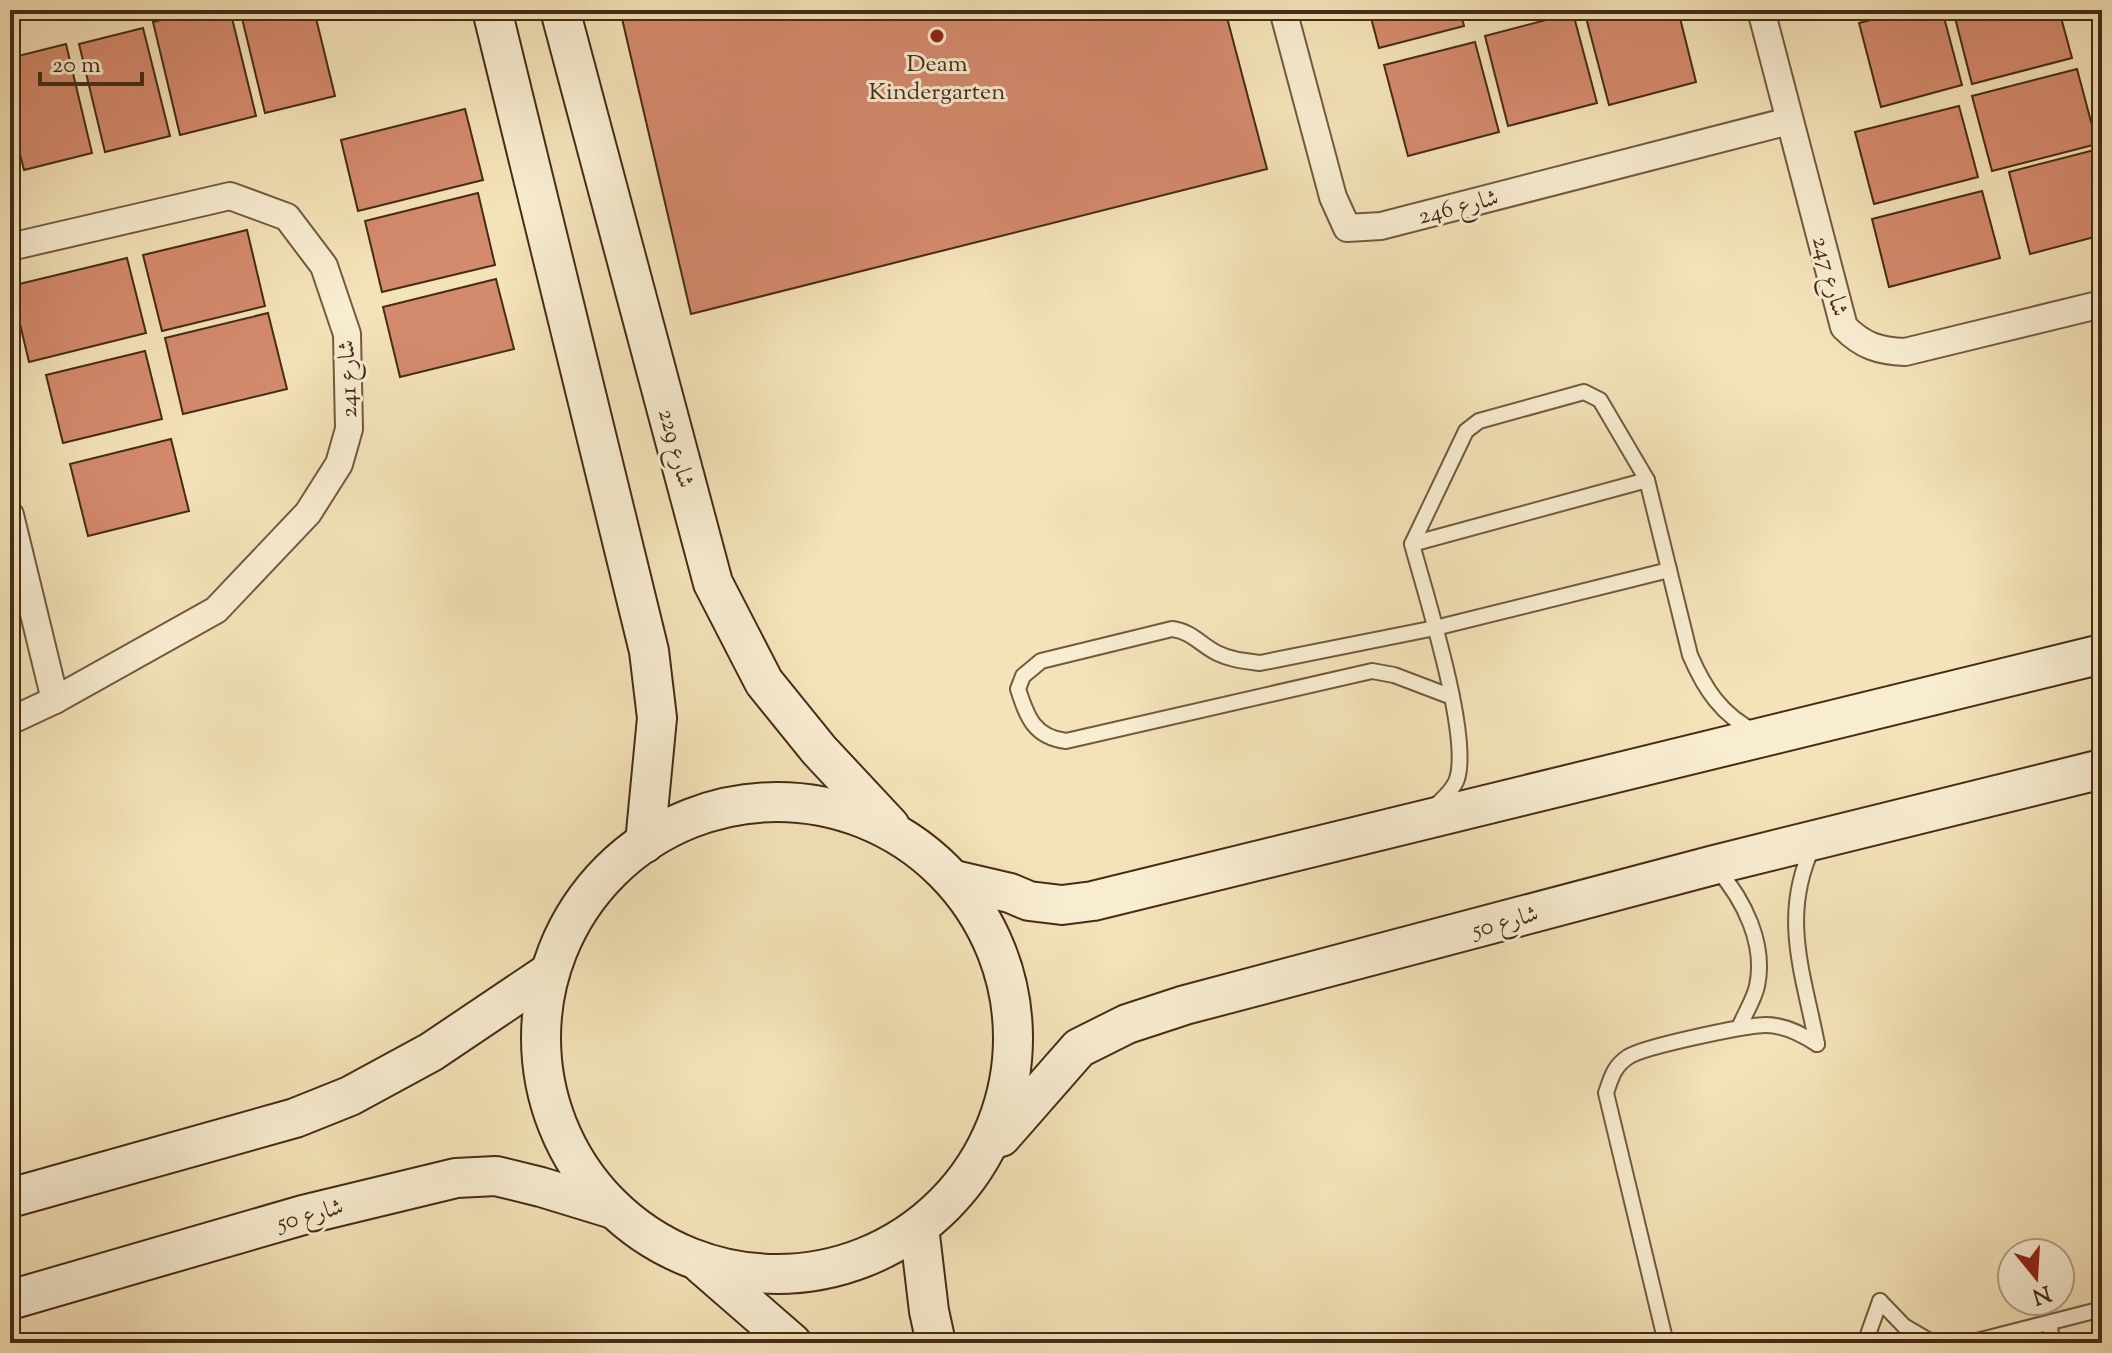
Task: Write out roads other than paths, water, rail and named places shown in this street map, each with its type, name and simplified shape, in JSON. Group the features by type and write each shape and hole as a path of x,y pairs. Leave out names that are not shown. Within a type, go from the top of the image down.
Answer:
{"main road":[{"path":"492,10 649,651 657,718 645,843"},
{"name":"شارع 229","path":"560,10 713,583 764,682 819,750 897,834"},
{"path":"954,880 1010,893 1029,901 1062,905 1093,901 2102,654"},
{"name":"شارع 50","path":"969,1177 1079,1048 1127,1024 1185,1005 1714,865 2102,769"},
{"path":"697,1260 735,1271 773,1275 812,1272 850,1263 886,1248 919,1227 969,1177 990,1142 1005,1104 1013,1065 1014,1025 1008,986 996,947 978,912 954,880 927,855 897,834 857,816 814,805 770,803 726,808 683,822 645,843 603,878 571,922 550,972 542,1014 541,1058 548,1100 563,1140 578,1165 613,1209 697,1260 792,1343"},
{"path":"10,1198 295,1118 350,1096 431,1052 550,972"},
{"name":"شارع 50","path":"10,1300 303,1215 456,1178 496,1176 613,1209"},
{"path":"919,1227 936,1343"}],"street":[{"name":"شارع 246","path":"1283,10 1333,197 1347,228 1381,226 1789,121"},
{"name":"شارع 247","path":"1761,10 1844,327 1858,341 1879,351 1905,352 2102,304"},
{"name":"شارع 241","path":"10,247 230,196 287,217 324,266 347,334 349,429 339,464 308,513 216,610 55,700 10,721"},
{"path":"10,515 55,700"}],"lane":[{"path":"1418,822 1457,781 1461,751 1452,697 1412,544 1466,431 1472,425 1575,393 1584,392 1600,400 1647,480 1690,655 1708,692 1724,710 1763,736"},
{"path":"1412,544 1647,480"},
{"path":"1452,697 1394,675 1372,671 1066,741 1055,739 1033,726 1018,689 1023,676 1041,661 1172,629 1182,630 1215,652 1234,660 1260,663 1435,628 1669,570"},
{"path":"1666,1343 1606,1093 1613,1070 1629,1055 1739,1028 1768,1025 1801,1033 1817,1044 1794,931 1797,890 1815,841"},
{"path":"1714,865 1745,908 1754,933 1758,959 1757,986 1739,1028"},
{"path":"1865,1343 1880,1301 1904,1326 1933,1343"},
{"path":"1969,1343 2013,1337 2049,1323 2102,1309"},
{"path":"2049,1323 2053,1343"}],"place":[{"name":"Deam Kindergarten","path":"937,36"}]}
